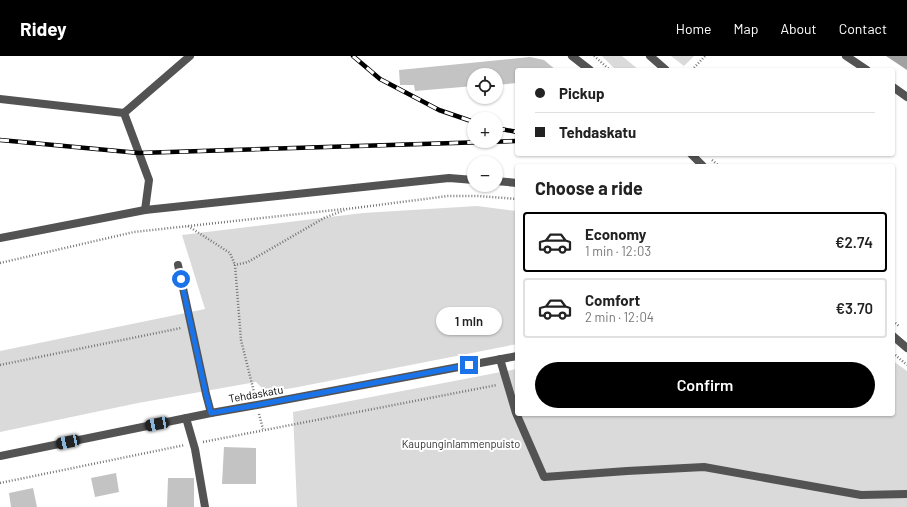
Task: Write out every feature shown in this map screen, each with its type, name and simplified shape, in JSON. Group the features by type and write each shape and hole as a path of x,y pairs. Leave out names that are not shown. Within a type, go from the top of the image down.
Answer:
{"street":[{"path":"0,99 124,113 190,56"},
{"path":"572,56 587,68"},
{"path":"650,56 664,68"},
{"path":"846,56 864,68"},
{"path":"895,88 907,96"},
{"path":"124,113 148,180 145,210"},
{"path":"693,156 702,164"},
{"path":"0,238 145,210 449,178 467,179"},
{"path":"503,182 515,183"},
{"path":"178,265 211,413"},
{"path":"895,338 907,348"},
{"name":"Tehdaskatu","path":"0,456 211,413 515,356"},
{"path":"500,359 515,410"},
{"path":"517,416 544,477 704,467 861,495 907,494"},
{"path":"186,418 194,444 204,507"}],"path":[{"path":"594,56 608,68"},
{"path":"694,68 705,56"},
{"path":"0,263 134,232 347,209 448,196 478,196 515,199"},
{"path":"235,265 248,262 324,218 347,209"},
{"path":"187,226 230,253 235,265 240,340 263,429"},
{"path":"0,365 192,326"},
{"path":"895,355 907,365"},
{"path":"0,483 263,429 506,383"}],"green space":[{"path":"602,56 622,56 637,68 614,68"},
{"path":"671,56 694,56 684,66"},
{"path":"477,206 515,211 515,344 266,392 256,382 138,403 0,432 0,351 205,309 182,235 363,213"},
{"name":"Kaupunginlammenpuisto","path":"895,362 907,371 907,507 297,507 293,412 515,369 515,416 895,416"}],"shaded area":[{"path":"886,56 907,56 907,70"}],"building":[{"path":"530,57 544,60 554,68 515,68 515,83 503,84 503,68 467,68 467,87 415,91 414,85 400,85 399,70"},
{"path":"224,447 256,448 256,484 222,484"},
{"path":"116,473 119,492 95,497 91,478"},
{"path":"168,478 194,478 194,507 167,507"},
{"path":"33,488 37,507 11,507 9,493"}],"railway":[{"path":"353,56 380,79 439,110 467,120"},
{"path":"503,129 515,132"},
{"path":"0,140 139,153 515,141"}],"route":[{"path":"181,279 211,413 469,365"}]}
